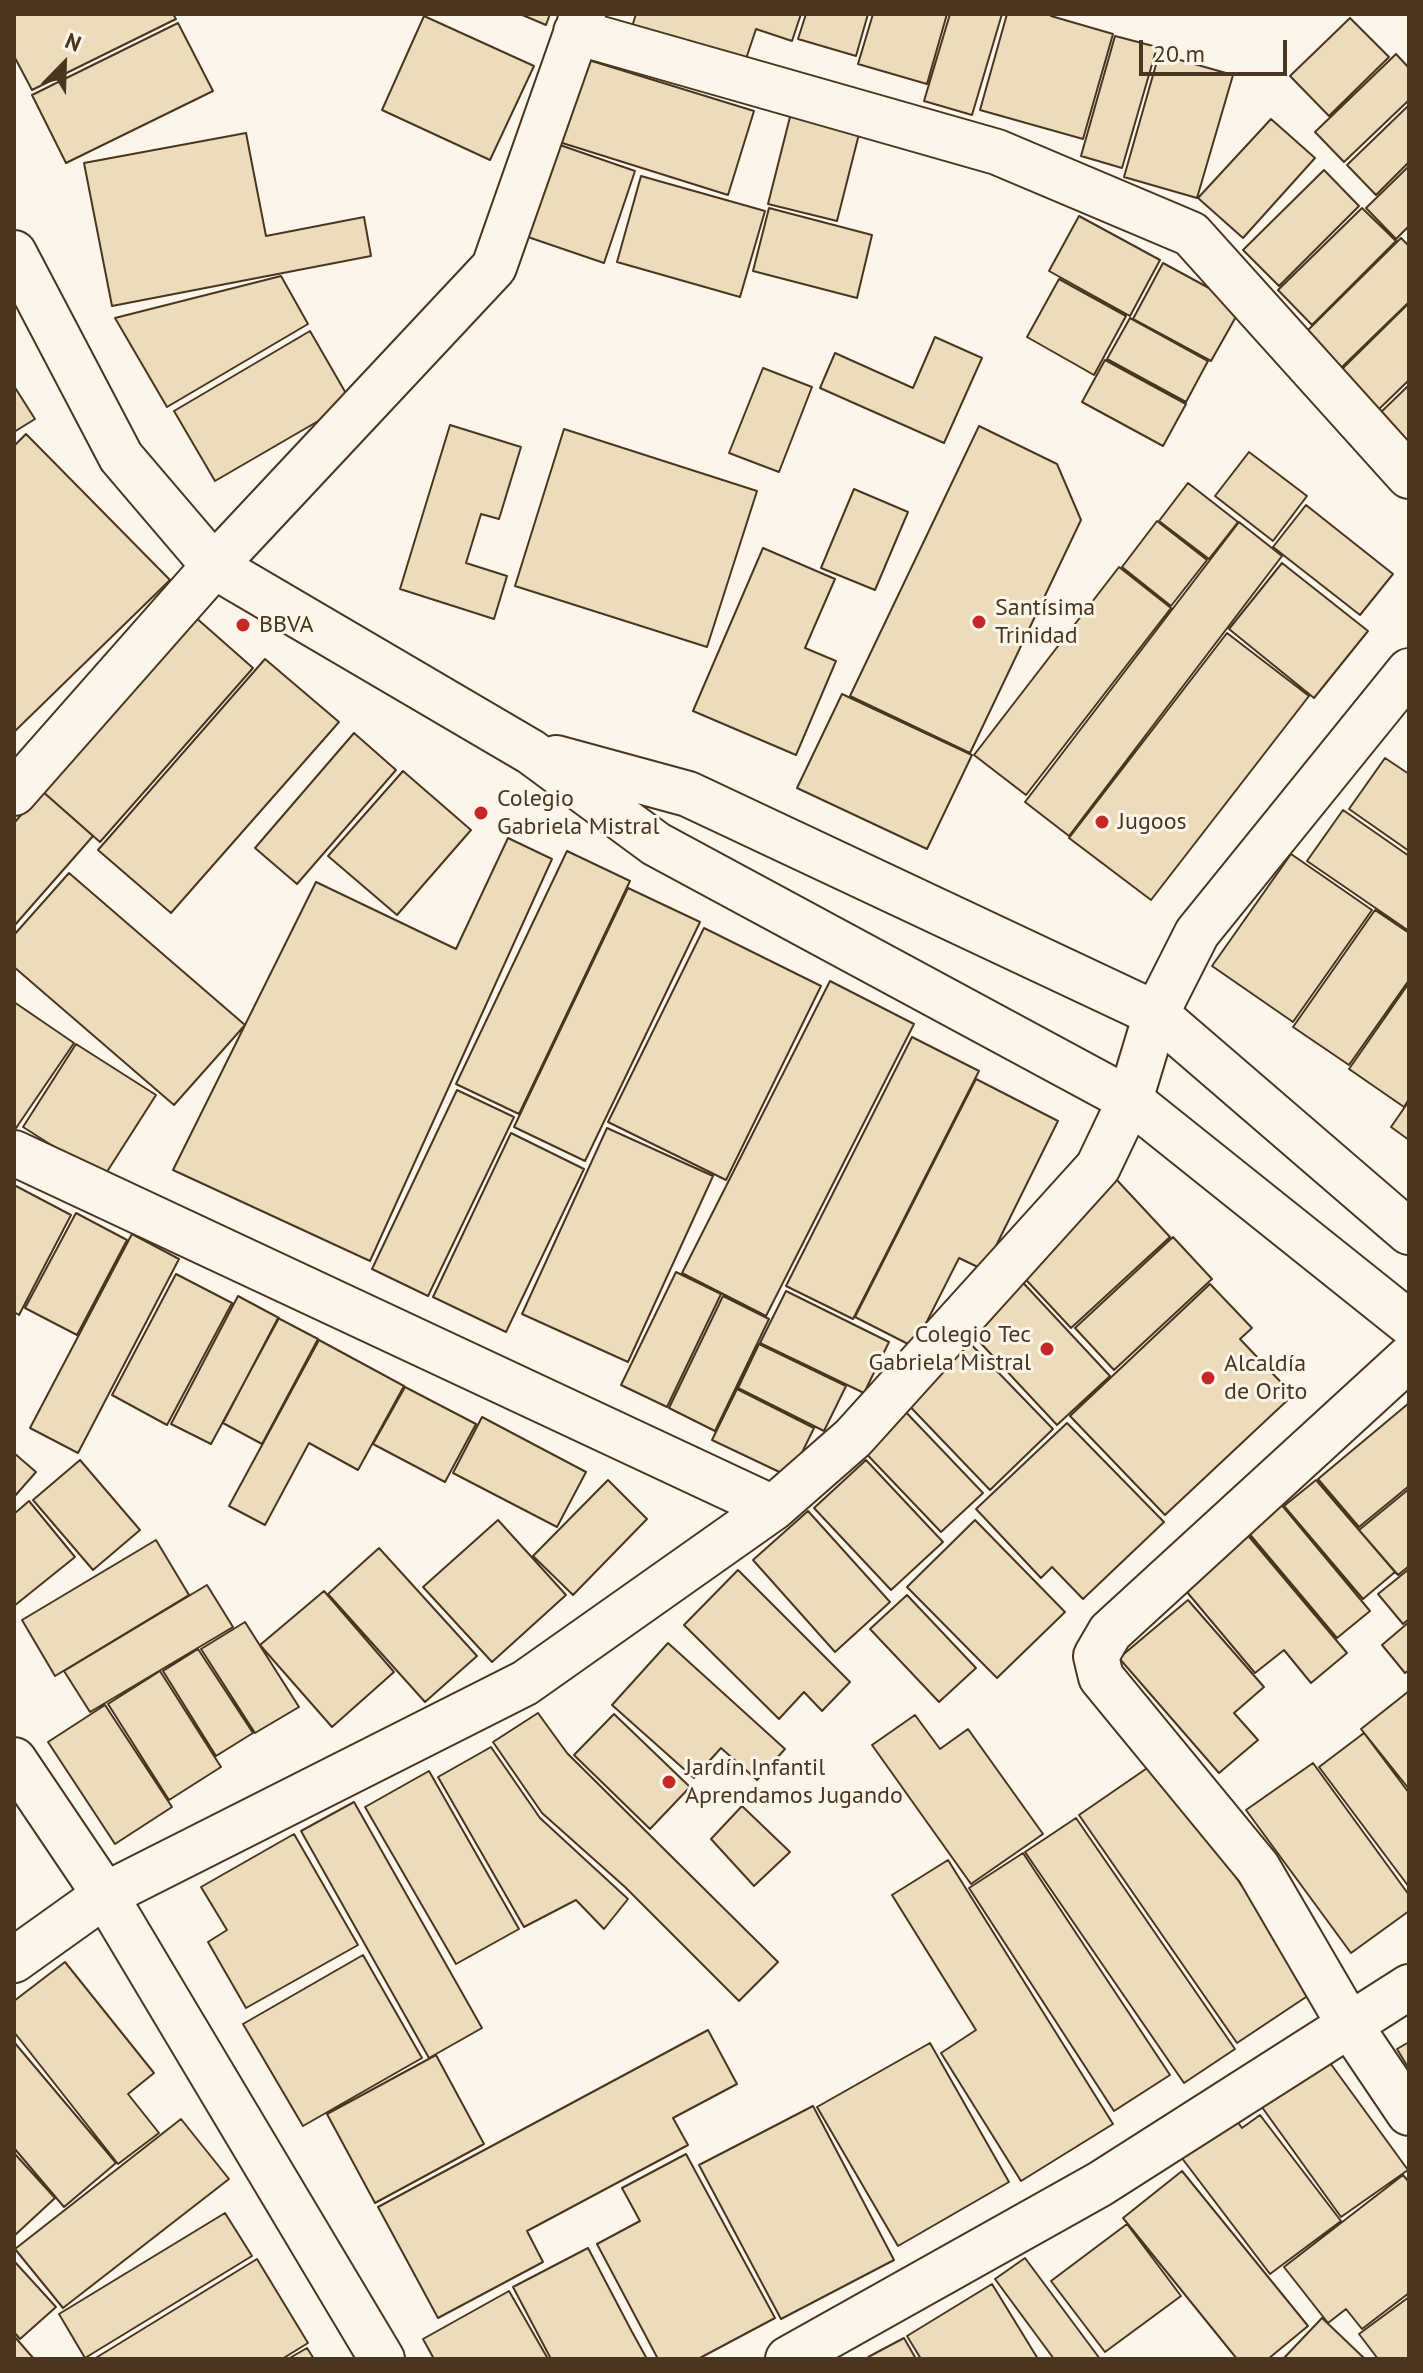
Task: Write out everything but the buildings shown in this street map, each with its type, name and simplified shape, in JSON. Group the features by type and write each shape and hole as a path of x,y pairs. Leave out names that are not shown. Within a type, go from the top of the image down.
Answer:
{"street":[{"path":"14,793 214,566 494,267 579,23 997,152 1191,234 1409,476"},
{"path":"14,253 121,457 214,566 531,752 656,844 1130,1100 1409,1323"},
{"path":"14,1960 105,1895 525,1683 773,1508 853,1438 1098,1167 1130,1100 1156,1014 1197,933 1409,671"},
{"path":"531,752 688,794 1156,1014 1409,1232"},
{"path":"14,1153 773,1508"},
{"path":"1409,1358 1110,1632 1096,1656 1101,1677 1258,1868 1349,2024 1409,2113"},
{"path":"14,1760 105,1895 382,2359"},
{"path":"788,2359 1100,2184 1409,1987"}],"place":[{"name":"Santísima Trinidad","path":"979,622"},
{"name":"BBVA","path":"243,625"},
{"name":"Colegio Gabriela Mistral","path":"481,813"},
{"name":"Jugoos","path":"1102,822"},
{"name":"Colegio Tec Gabriela Mistral","path":"1047,1349"},
{"name":"Alcaldía de Orito","path":"1208,1378"},
{"name":"Jardín Infantil Aprendamos Jugando","path":"669,1782"}]}
